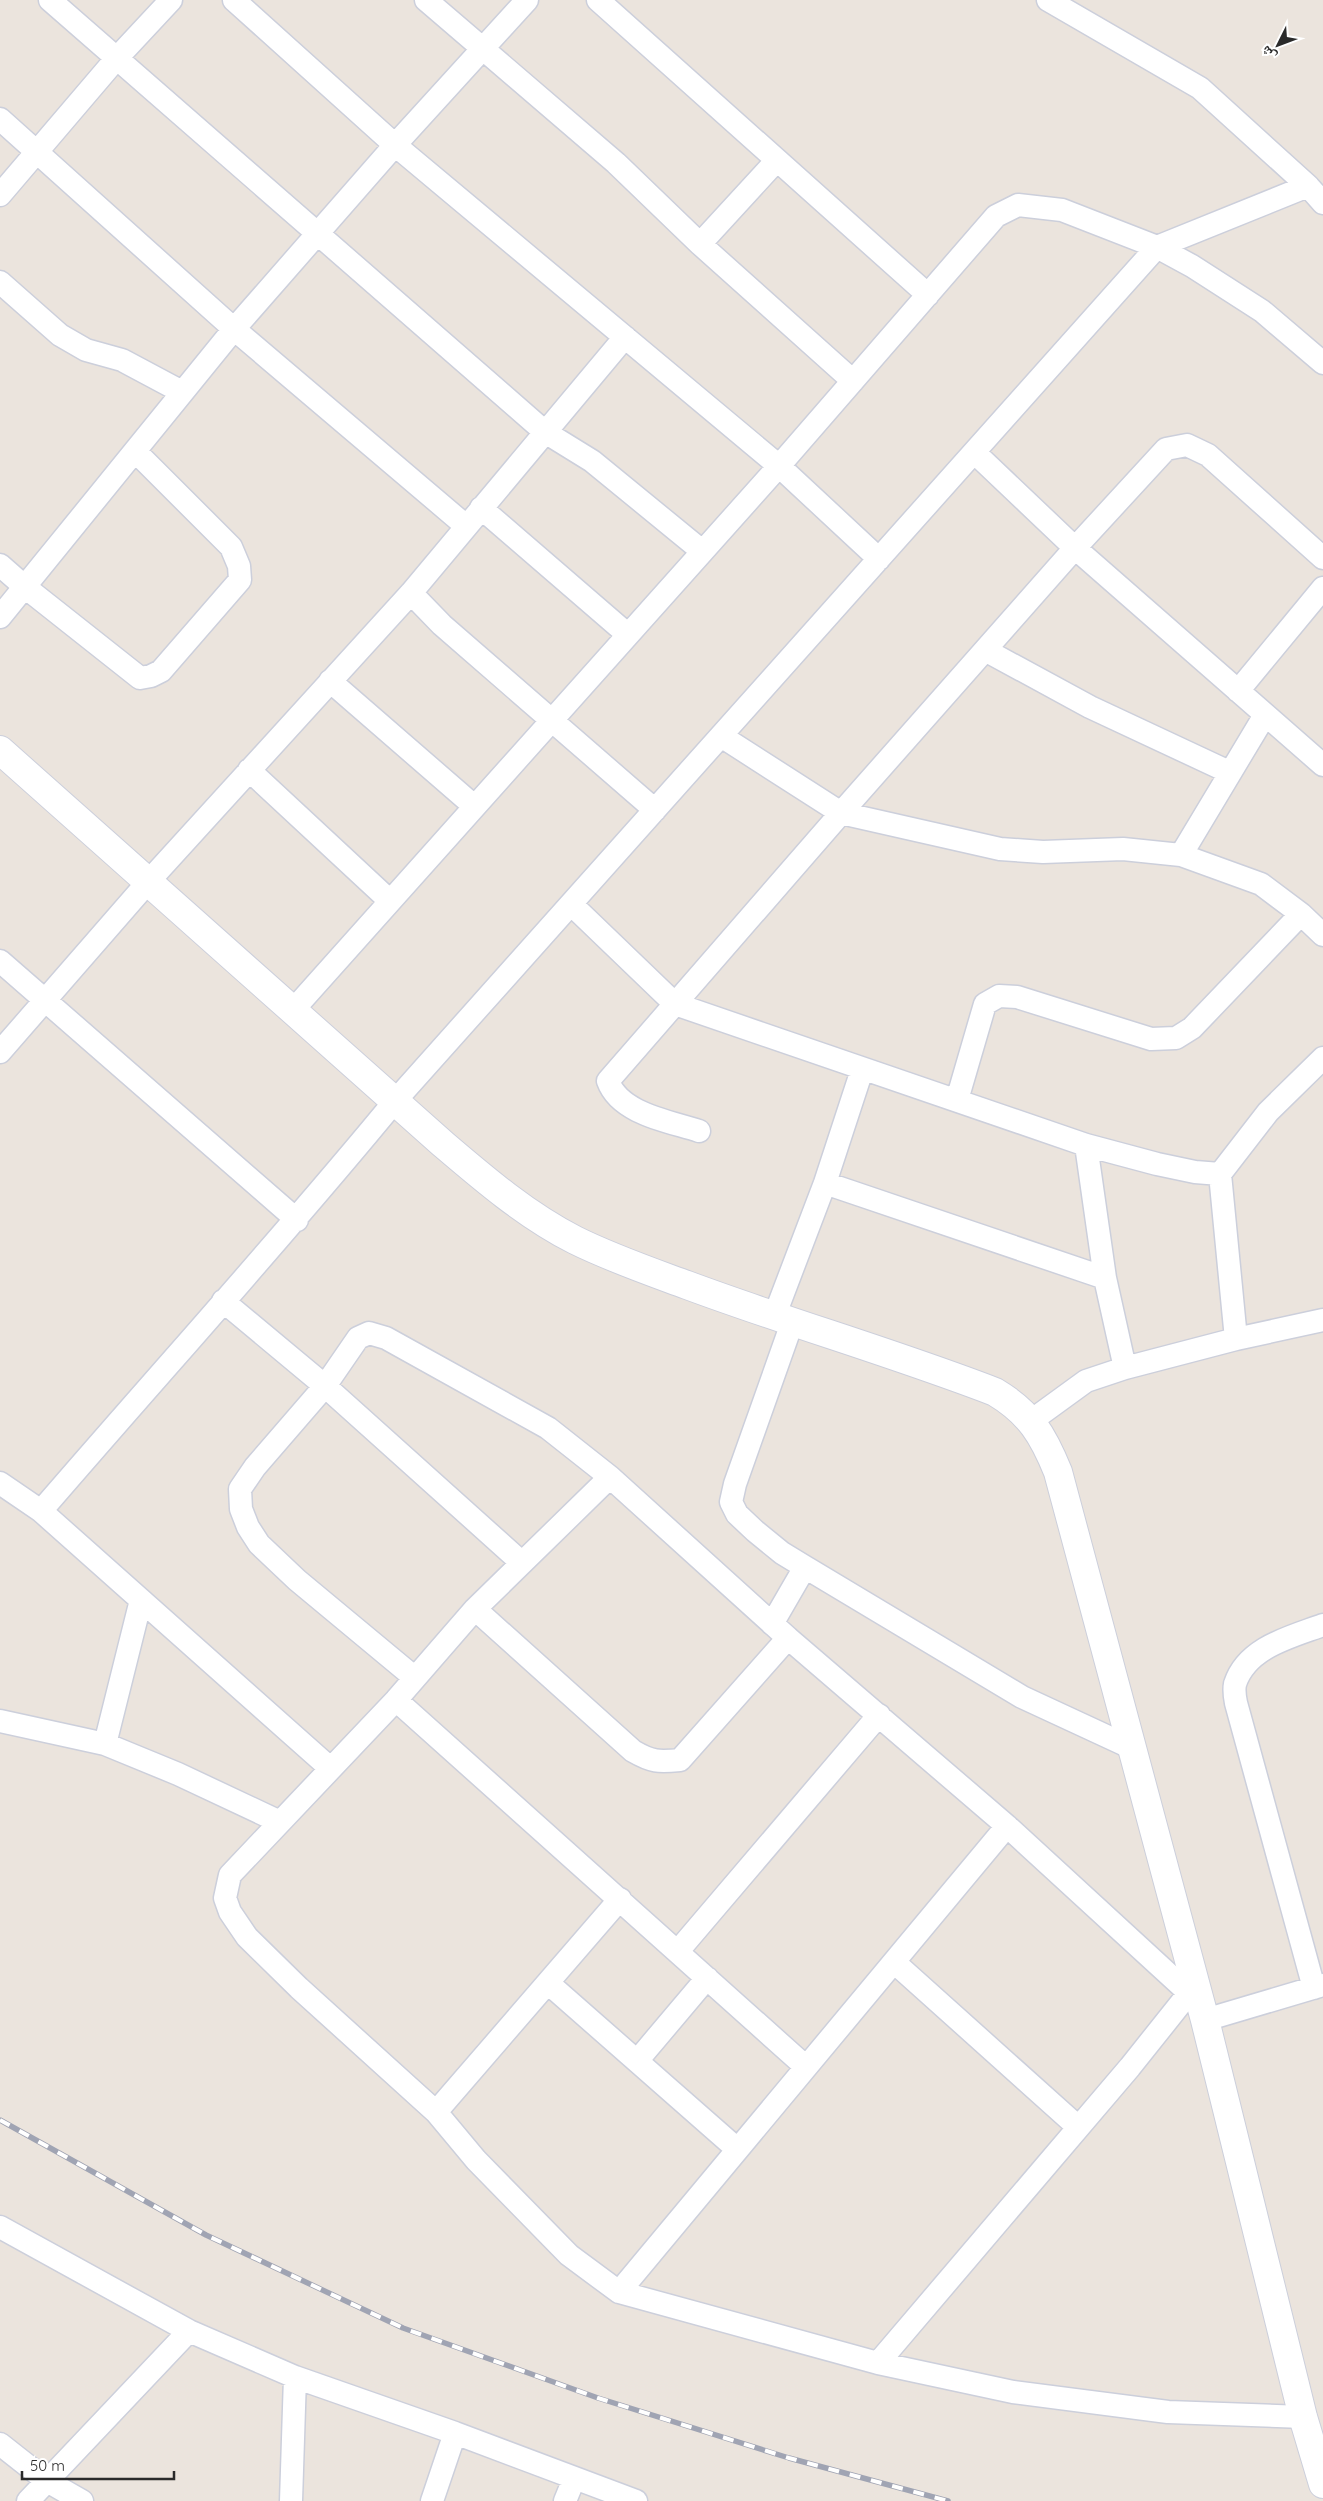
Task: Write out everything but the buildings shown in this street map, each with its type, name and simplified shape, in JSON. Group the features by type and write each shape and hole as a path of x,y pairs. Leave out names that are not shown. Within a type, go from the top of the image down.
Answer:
{"main road":[{"path":"0,750 294,1009 395,1101 488,1182 533,1216 573,1240 613,1258 783,1320 995,1392 1010,1401 1031,1421 1045,1440 1058,1472 1132,1748 1303,2417 1323,2484"}],"street":[{"path":"50,0 545,432 592,461 702,551"},
{"path":"0,195 116,59 171,0"},
{"path":"234,0 395,145 779,466 879,558"},
{"path":"426,0 616,163 700,244 853,380"},
{"path":"0,617 234,329 482,47 527,0"},
{"path":"598,0 928,295"},
{"path":"1048,0 1200,88 1308,186 1323,203"},
{"path":"0,119 234,329 466,526"},
{"path":"700,244 777,160"},
{"path":"41,1511 223,1301 297,1220 395,1101 1157,247 1308,186"},
{"path":"294,1009 550,720 779,466 996,216 1018,205 1062,210 1157,247 1192,266 1262,311 1323,363"},
{"path":"0,282 60,335 86,350 122,360 182,392"},
{"path":"0,1052 148,882 411,593 480,508 625,337"},
{"path":"699,1131 624,1103 612,1092 608,1081 840,813 1075,548 1166,449 1187,445 1208,455 1323,558"},
{"path":"0,564 25,587 140,678 152,676 160,671 240,580 239,566 231,547 134,451"},
{"path":"974,452 1075,548 1323,765"},
{"path":"480,508 627,634"},
{"path":"1238,691 1323,588"},
{"path":"411,593 442,625 655,810"},
{"path":"984,650 1090,707 1229,772"},
{"path":"330,681 474,806"},
{"path":"1181,855 1264,715"},
{"path":"721,736 840,813 1000,849 1043,852 1122,849 1181,855 1261,884 1301,914 1323,935"},
{"path":"249,770 390,901"},
{"path":"571,904 675,1004 862,1070 957,1100 1086,1145 1157,1164 1195,1172 1220,1174"},
{"path":"957,1100 984,1004 999,996 1017,997 1151,1039 1176,1038 1192,1028 1301,914"},
{"path":"0,961 297,1220"},
{"path":"1236,1339 1220,1174 1268,1112 1323,1058"},
{"path":"862,1070 783,1320 731,1502 737,1514 782,1553 1022,1697 1132,1748"},
{"path":"1086,1145 1105,1278 1125,1368"},
{"path":"825,1183 1105,1278"},
{"path":"223,1301 325,1386 521,1562"},
{"path":"1031,1421 1086,1381 1125,1368 1236,1339 1323,1320"},
{"path":"415,1678 291,1574 260,1544 248,1527 242,1509 240,1489 255,1467 325,1386 358,1338 369,1333 386,1338 548,1428 610,1477 780,1631 1007,1826 1198,2005"},
{"path":"610,1477 475,1609 396,1700 230,1875 225,1898 230,1912 246,1937 299,1988 436,2112 476,2160 569,2255 619,2292 878,2363 1013,2392 1168,2412 1303,2417"},
{"path":"0,1483 41,1511 330,1768"},
{"path":"475,1609 633,1751 650,1761 680,1760 780,1631 805,1567"},
{"path":"105,1744 141,1600"},
{"path":"878,2363 1130,2067 1198,2005 1319,1986 1236,1703 1235,1685 1245,1666 1264,1648 1323,1625"},
{"path":"396,1700 806,2067"},
{"path":"678,1951 879,1715"},
{"path":"0,1721 105,1744 178,1774 280,1822"},
{"path":"619,2292 736,2149 1007,1826"},
{"path":"436,2112 620,1899"},
{"path":"894,1962 1078,2127"},
{"path":"637,2062 707,1978"},
{"path":"548,1983 736,2149"},
{"path":"0,2227 189,2331 295,2377 455,2433 636,2501"},
{"path":"28,2501 189,2331"},
{"path":"291,2501 295,2377"},
{"path":"432,2501 455,2433"},
{"path":"0,2444 46,2481 82,2501"},
{"path":"566,2501 574,2479"}],"railway":[{"path":"0,2120 206,2235 403,2328 598,2398 789,2458 948,2501"}]}
